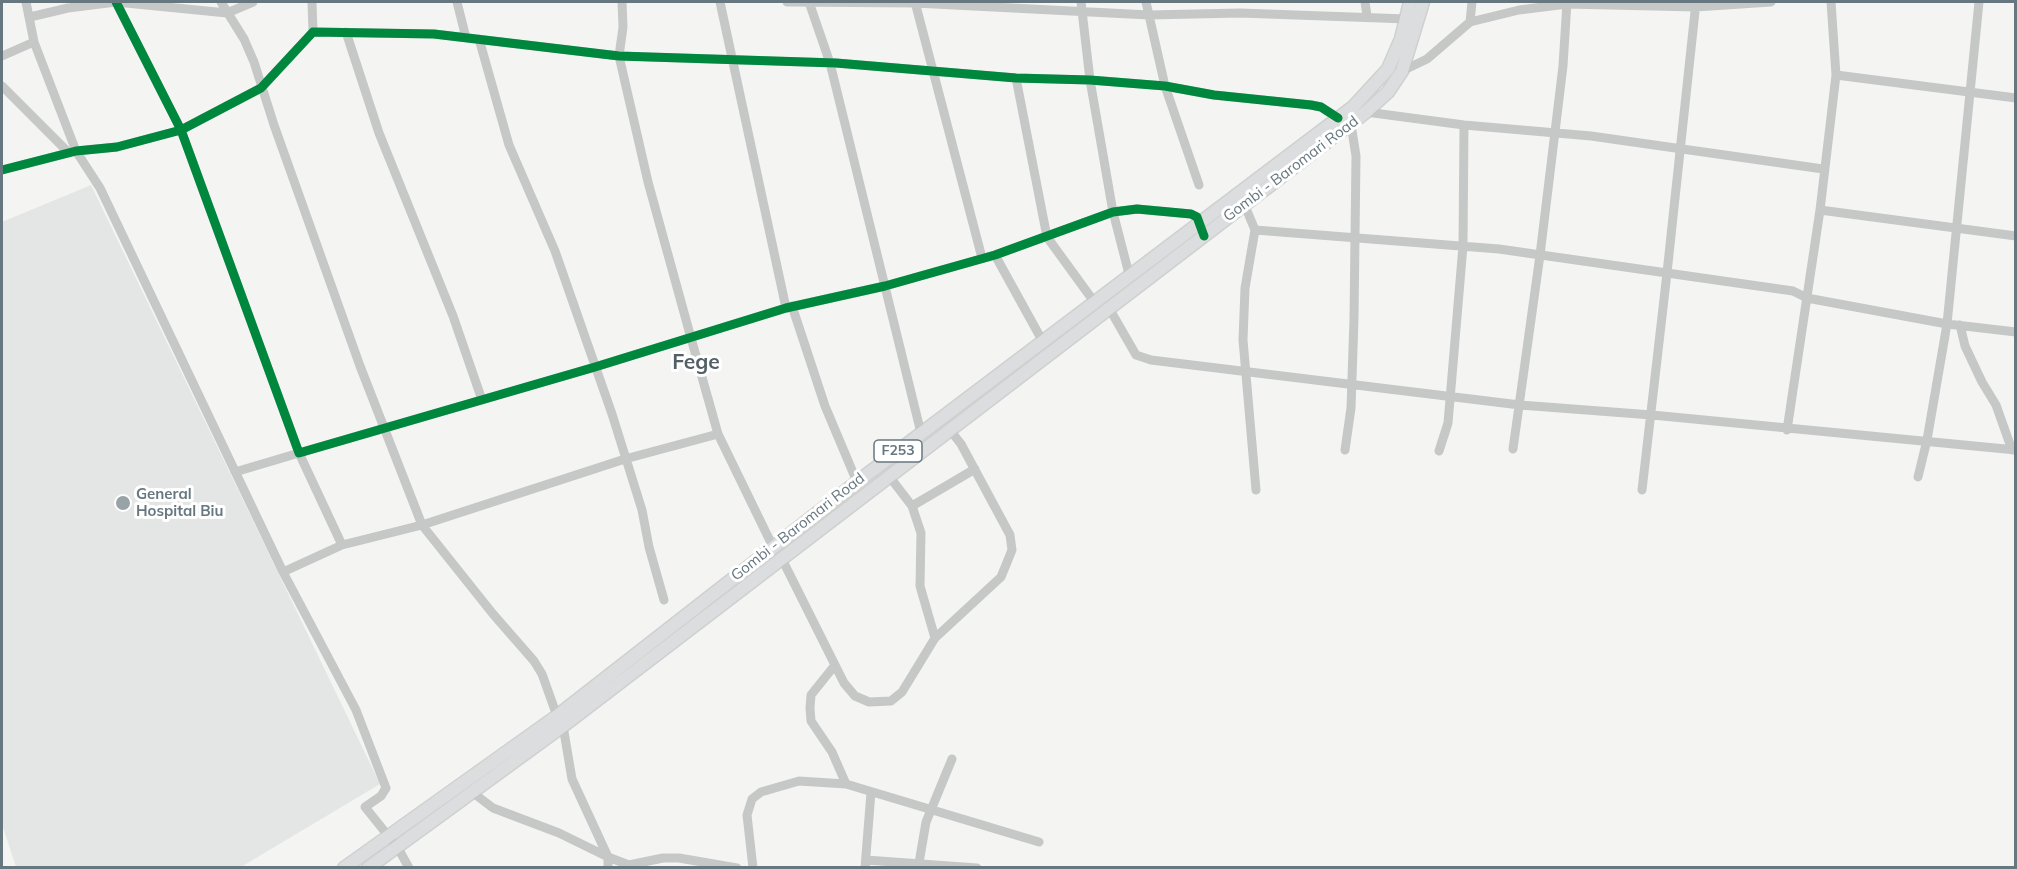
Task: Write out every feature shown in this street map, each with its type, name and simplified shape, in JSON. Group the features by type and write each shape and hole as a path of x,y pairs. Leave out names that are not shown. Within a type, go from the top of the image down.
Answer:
{"main road":[{"name":"Gombi - Baromari Road","path":"344,867 560,721 782,559 1109,308 1364,98 1388,69 1407,19 1410,2"},
{"name":"Gombi - Baromari Road","path":"368,867 398,848 472,792 773,547 921,433 1130,278 1245,206 1352,124 1388,92 1402,71 1423,2"},
{"path":"846,490 852,503"}],"street":[{"path":"26,2 34,42 73,152"},
{"path":"30,17 68,8 116,2 227,13 253,2"},
{"path":"116,2 181,130 299,453 342,545"},
{"path":"221,2 244,39 422,525 493,614 534,660 542,674 560,721 572,779 608,857 608,867"},
{"path":"2,170 73,152 117,147 181,130 261,88 313,32 312,2"},
{"path":"457,2 466,38"},
{"path":"622,2 623,27 619,56 648,182 691,338 718,434 773,547"},
{"path":"720,2 789,307 825,406 857,482"},
{"path":"787,2 1082,6 1149,15 1240,13 1407,19"},
{"path":"810,2 830,63 921,433"},
{"path":"915,2 982,258"},
{"path":"1146,2 1165,86 1198,186"},
{"path":"1365,2 1367,16"},
{"path":"1470,22 1472,2"},
{"path":"1402,71 1427,58 1470,22 1519,10 1567,3 1771,2"},
{"path":"1787,430 1820,210 1823,169 1836,75 1831,2"},
{"path":"1918,477 1927,440 1947,324 1968,92 1979,2"},
{"path":"1514,449 1563,66 1567,3"},
{"path":"1642,490 1696,4"},
{"path":"1082,6 1090,80 1113,212 1130,278"},
{"path":"313,32 395,32 479,39 619,56 830,63 1016,78 1090,80 1165,86 1214,95 1311,105 1321,107 1338,118"},
{"path":"346,32 379,133 453,316 482,400"},
{"path":"479,39 509,145 555,251 595,367 642,510 664,600"},
{"path":"2,56 34,42"},
{"path":"1836,75 2016,98"},
{"path":"1016,78 1047,237 1095,303"},
{"path":"2,86 73,152 100,188 283,572 356,710 384,777 386,788 381,796 365,807 398,848 409,867"},
{"path":"1366,112 1464,125 1553,133 1823,169"},
{"path":"1345,450 1351,408 1356,156 1352,124"},
{"path":"1439,451 1448,423 1463,246 1464,125"},
{"path":"1245,206 1255,230 1243,313 1244,372 1256,490"},
{"path":"235,472 595,367 789,307 885,286 995,255 1113,212 1137,209 1191,214 1197,217 1202,231"},
{"path":"1820,210 2016,236"},
{"path":"1255,230 1463,246 1540,255 1792,291 1807,298 1947,324 2016,332"},
{"path":"995,255 1043,342"},
{"path":"1109,308 1136,355 1151,360 1520,405 1652,415 1787,430 1927,440 2014,450 1996,405 1965,346 1959,325"},
{"path":"782,559 835,665 855,696 869,702 891,701 902,692 935,638 1001,577 1012,550 1010,535 975,469 950,430"},
{"path":"283,572 342,545 422,525 625,459 718,434"},
{"path":"912,506 975,469"},
{"path":"889,476 912,506 921,533 920,586 935,638"},
{"path":"835,665 811,695 810,708 812,721 832,752 846,784"},
{"path":"919,863 921,840 952,759"},
{"path":"753,867 747,815 752,800 761,792 799,782 846,784 1039,842"},
{"path":"472,792 493,808 559,833 629,866 663,858 679,858 737,867"},
{"path":"871,792 865,864 919,863 977,867"}],"shaded area":[{"name":"General Hospital Biu","path":"91,185 380,784 241,867 16,867 2,824 2,222"}],"cycle path":[{"path":"116,2 181,130 299,453 595,367 786,308 885,286 995,255 1113,212 1137,209 1191,214 1197,217 1204,236"},
{"path":"2,170 76,151 117,147 181,130 261,88 313,32 434,34 619,56 836,63 1016,78 1090,80 1165,86 1214,95 1311,105 1321,107 1338,118"}],"place":[{"name":"General Hospital Biu","path":"123,503"}],"district":[{"name":"Fege","path":"696,363"}]}
